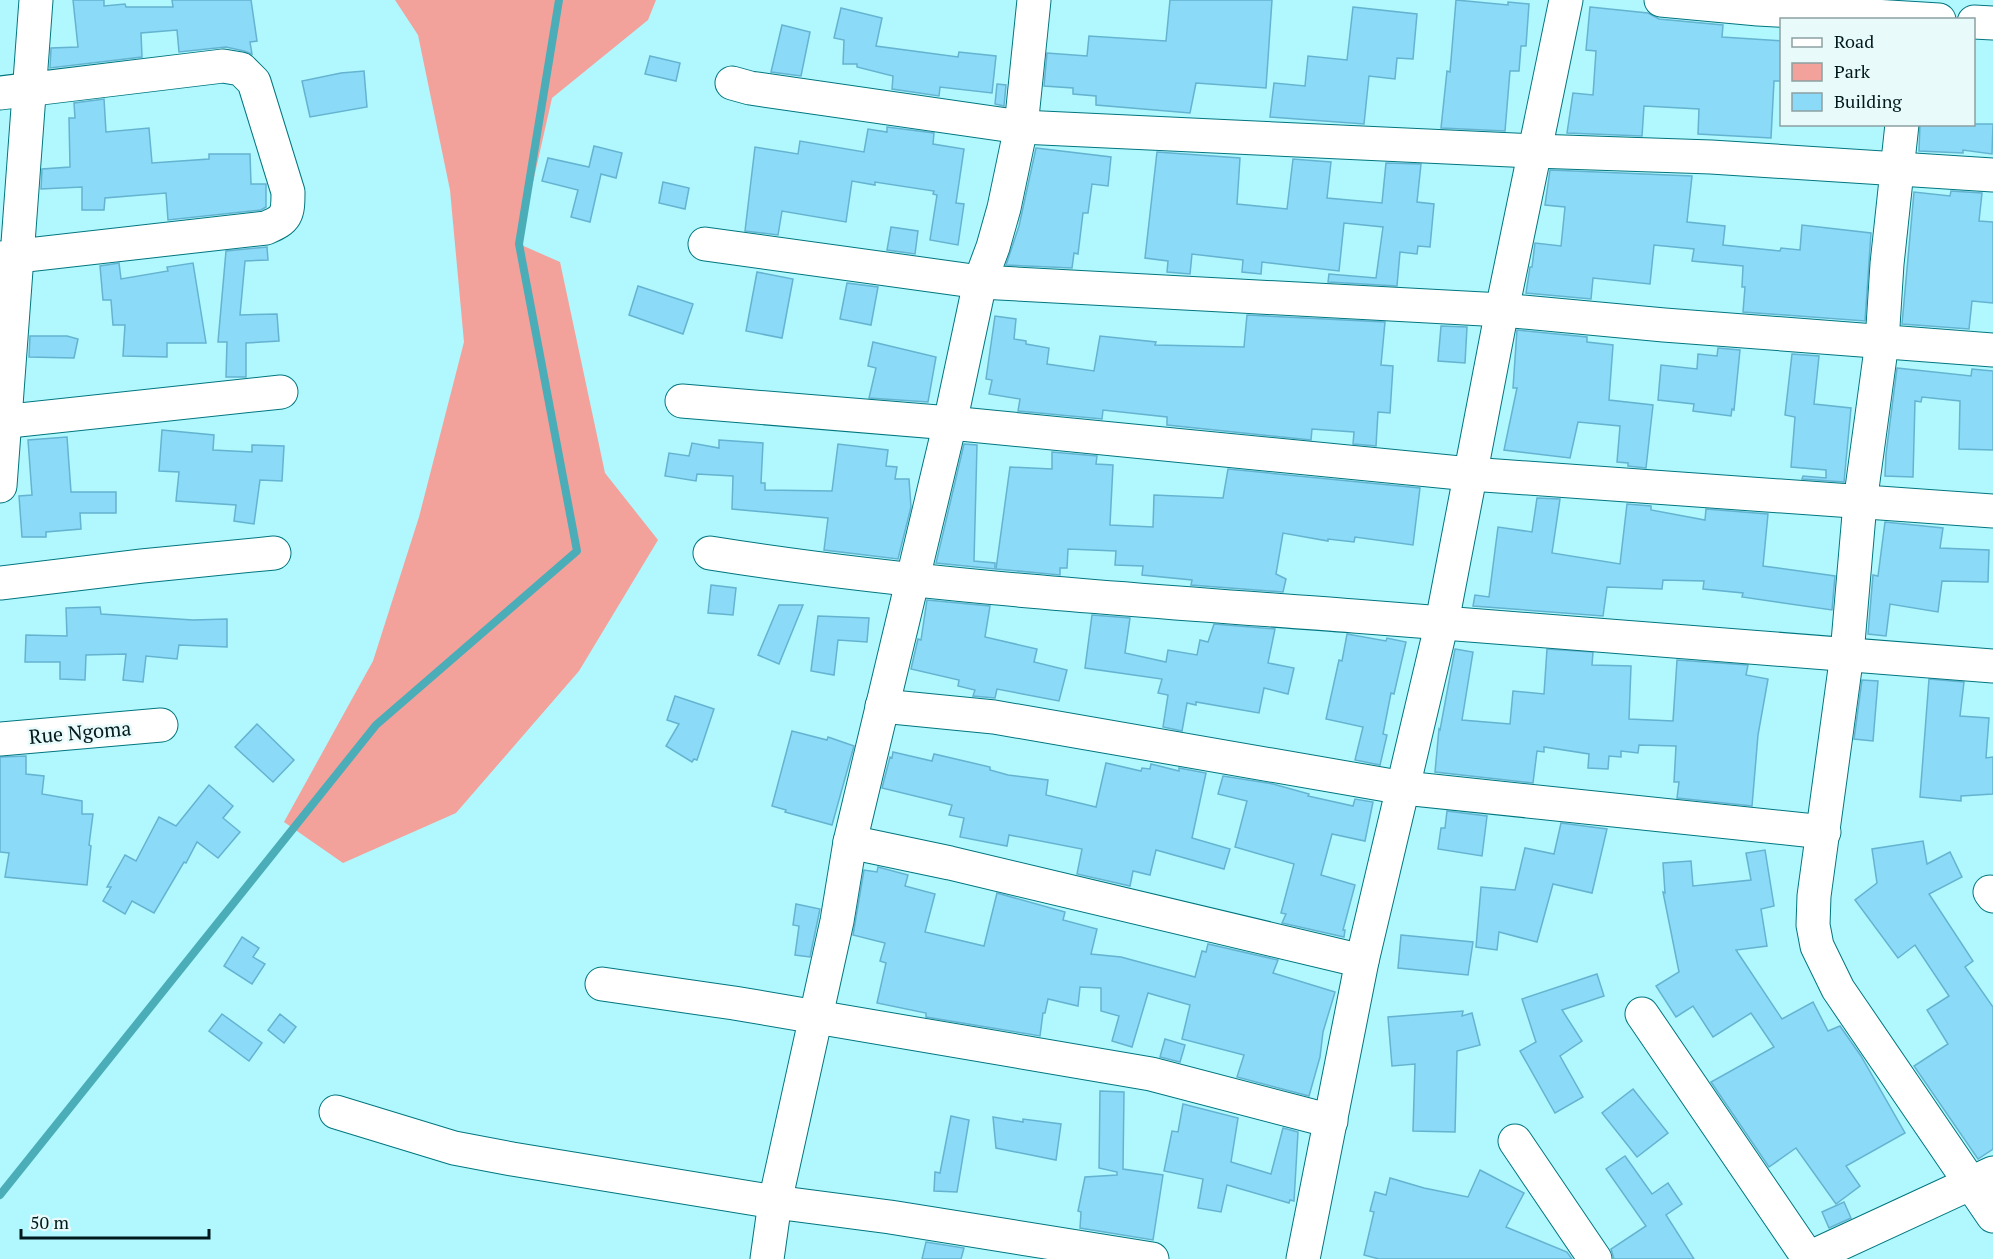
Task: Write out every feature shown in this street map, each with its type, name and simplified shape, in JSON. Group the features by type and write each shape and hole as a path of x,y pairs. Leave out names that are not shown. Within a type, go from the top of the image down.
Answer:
{"street":[{"path":"0,486 14,91 36,0"},
{"path":"767,1259 775,1202 837,921 850,842 950,423 980,282 1004,208 1021,127 1034,0"},
{"path":"1303,1259 1362,961 1442,622 1502,310 1566,0"},
{"path":"1661,0 1758,9 1919,14"},
{"path":"1975,22 1993,23"},
{"path":"9,256 266,228 281,222 288,210 288,192 254,82 241,69 223,66 14,91"},
{"path":"732,83 750,88 1021,127 1711,157 1993,175"},
{"path":"1902,126 1887,264 1882,342 1860,503 1847,654 1814,896 1814,926 1817,946 1838,989 1982,1178 1993,1216"},
{"path":"705,244 980,282 1502,310 1993,350"},
{"path":"3,422 281,392"},
{"path":"682,401 950,423 1470,474 1667,486 1860,503 1993,511"},
{"path":"0,583 274,553"},
{"path":"711,553 781,564 913,579 1155,602 1442,622 1993,666"},
{"path":"882,706 994,717 1404,788 1824,832"},
{"name":"Rue Ngoma","path":"0,739 161,725"},
{"path":"850,842 950,863 1362,961"},
{"path":"602,984 816,1016 1151,1074 1331,1121"},
{"path":"1641,1014 1808,1259 1982,1178"},
{"path":"336,1112 454,1148 775,1202 890,1217 1152,1259"},
{"path":"1515,1141 1595,1259"}],"green space":[{"path":"395,0 656,0 648,20 552,98 519,244 560,262 605,473 658,540 579,671 456,813 343,863 284,822 373,661 419,517 464,342 450,190 418,35"}],"building":[{"path":"73,0 104,0 104,6 125,4 126,7 173,7 172,0 251,0 257,41 250,42 252,54 226,47 179,52 177,30 141,33 142,57 50,68 51,48 78,47"},
{"path":"1170,0 1272,0 1266,88 1196,83 1190,113 1096,105 1096,96 1073,94 1073,88 1044,86 1047,53 1087,56 1089,36 1166,41"},
{"path":"1456,0 1508,5 1508,2 1529,4 1526,46 1521,46 1519,71 1510,71 1505,131 1441,128 1447,71 1450,72"},
{"path":"1353,7 1417,14 1413,59 1397,58 1395,79 1369,76 1364,124 1270,117 1274,83 1305,86 1308,56 1347,60"},
{"path":"1590,7 1648,13 1659,19 1723,25 1722,37 1780,41 1780,81 1774,81 1771,138 1698,134 1699,109 1644,106 1642,136 1567,133 1573,93 1593,95 1596,51 1586,50"},
{"path":"841,8 882,18 876,46 958,57 959,52 996,56 992,93 940,87 939,96 892,89 893,76 857,67 857,64 843,64 844,40 834,38"},
{"path":"782,25 810,32 801,76 771,72"},
{"path":"650,56 680,63 676,81 645,74"},
{"path":"364,71 367,107 310,117 302,81"},
{"path":"997,84 1006,85 1004,106 995,104"},
{"path":"104,99 106,132 149,128 152,163 209,159 209,154 250,154 251,184 266,184 266,207 261,210 168,220 166,193 105,198 104,210 82,210 82,187 41,189 42,169 70,167 69,118 75,118 74,103"},
{"path":"1993,124 1992,154 1963,150 1963,153 1919,151 1920,126"},
{"path":"887,127 934,133 933,144 964,149 956,203 964,204 958,245 930,240 937,195 933,194 934,191 875,182 875,185 852,181 846,222 782,211 778,235 745,231 755,147 798,154 800,141 864,152 868,129 887,132"},
{"path":"594,146 622,153 616,178 601,174 590,222 571,217 578,190 542,181 548,158 589,167"},
{"path":"1036,148 1111,157 1108,186 1092,184 1088,213 1083,213 1078,254 1074,253 1072,268 1006,265 1019,226"},
{"path":"1157,152 1240,158 1237,204 1287,209 1293,159 1331,162 1327,198 1382,203 1386,163 1421,164 1417,202 1434,204 1430,247 1418,246 1417,254 1400,252 1397,286 1328,282 1329,274 1376,278 1383,227 1344,223 1339,271 1262,262 1261,274 1242,272 1243,260 1192,254 1190,274 1167,272 1168,261 1145,258"},
{"path":"1550,170 1692,176 1687,222 1725,226 1723,245 1780,251 1781,248 1800,250 1802,225 1871,233 1865,321 1743,312 1745,287 1742,287 1743,266 1692,261 1694,249 1654,245 1650,284 1593,278 1591,299 1526,293 1535,243 1561,246 1565,207 1545,205"},
{"path":"663,182 689,188 685,209 659,203"},
{"path":"1951,191 1982,193 1979,221 1993,222 1993,303 1972,301 1969,329 1902,324 1914,192 1950,196"},
{"path":"891,227 918,231 915,254 887,250"},
{"path":"267,247 268,260 245,261 240,315 277,314 279,341 246,343 246,377 226,377 227,342 218,342 226,251"},
{"path":"119,263 121,279 168,271 167,267 193,263 206,343 167,343 167,357 123,356 125,325 113,325 111,300 103,300 100,266"},
{"path":"757,272 793,279 782,338 746,331"},
{"path":"847,283 878,287 871,325 840,319"},
{"path":"638,286 693,304 683,334 629,315"},
{"path":"1247,315 1385,322 1381,365 1393,366 1390,413 1378,412 1376,446 1353,444 1354,432 1312,429 1311,440 1167,425 1167,417 1103,410 1102,419 1018,411 1020,399 989,394 992,380 986,379 995,316 1016,319 1014,339 1026,341 1026,344 1049,348 1047,364 1094,371 1100,336 1156,342 1155,345 1244,347"},
{"path":"1441,326 1467,327 1465,363 1438,361"},
{"path":"1517,330 1587,337 1587,342 1613,345 1609,400 1653,405 1646,468 1617,462 1620,426 1578,422 1570,458 1504,450 1517,388 1513,388"},
{"path":"30,336 67,336 78,339 74,358 29,357"},
{"path":"873,342 936,357 928,402 869,398 876,368 868,366"},
{"path":"1718,348 1740,350 1734,410 1732,409 1731,416 1693,411 1694,404 1658,400 1661,365 1697,369 1698,354 1717,356"},
{"path":"1792,354 1819,356 1814,404 1851,408 1844,482 1802,479 1803,476 1826,478 1826,470 1791,467 1795,417 1785,415"},
{"path":"1897,368 1971,376 1972,369 1993,371 1993,450 1959,449 1960,401 1922,397 1921,402 1915,401 1913,477 1885,476"},
{"path":"162,430 214,435 213,450 252,452 252,445 284,446 282,481 260,480 254,524 234,521 236,505 176,501 179,472 159,471"},
{"path":"67,437 71,492 116,492 116,513 80,513 81,529 46,532 46,537 22,537 19,496 32,495 28,440"},
{"path":"719,440 763,443 761,483 765,483 765,490 832,491 838,444 888,450 886,466 897,467 895,479 909,479 911,507 898,559 824,550 828,518 732,509 733,476 697,474 696,481 665,476 669,453 689,456 692,443 719,448"},
{"path":"964,444 977,445 974,561 995,563 995,569 936,563"},
{"path":"1052,452 1097,456 1096,464 1113,465 1110,525 1153,527 1154,495 1223,498 1228,469 1420,488 1413,545 1355,537 1354,542 1328,539 1328,541 1283,533 1276,574 1286,579 1283,592 1191,585 1192,580 1142,575 1143,566 1115,565 1116,551 1068,549 1067,568 1060,568 1060,575 996,569 1010,467 1052,469"},
{"path":"1537,498 1560,499 1552,553 1620,564 1627,504 1651,506 1651,510 1705,520 1706,509 1768,514 1763,566 1835,576 1832,610 1742,597 1743,593 1703,589 1704,581 1663,580 1662,589 1607,587 1603,616 1473,606 1475,595 1489,597 1498,527 1532,532"},
{"path":"1885,522 1943,528 1940,548 1989,550 1988,582 1942,581 1938,612 1890,604 1886,636 1868,634 1873,575 1878,576"},
{"path":"711,585 736,588 733,615 708,613"},
{"path":"927,600 990,606 985,637 1037,649 1034,662 1067,670 1059,701 997,689 995,698 973,696 975,690 958,686 959,680 911,669 918,639 921,640"},
{"path":"779,605 803,605 779,664 758,655"},
{"path":"100,607 101,614 193,620 227,619 227,647 179,645 177,659 146,656 143,682 123,680 126,654 86,655 85,680 60,679 60,662 25,662 26,635 67,636 66,608"},
{"path":"1092,615 1130,618 1125,653 1166,662 1168,650 1197,655 1200,640 1208,642 1214,624 1275,629 1268,663 1294,668 1288,694 1264,688 1259,713 1196,702 1196,705 1187,703 1182,731 1163,727 1168,695 1158,693 1162,679 1085,668"},
{"path":"818,616 869,618 867,642 838,640 834,675 811,671"},
{"path":"1347,634 1406,642 1394,694 1391,693 1383,734 1387,735 1380,765 1355,760 1363,727 1326,719"},
{"path":"1455,649 1473,652 1462,720 1510,724 1513,691 1544,694 1547,649 1593,652 1592,665 1631,666 1629,719 1673,721 1677,660 1748,665 1746,675 1768,679 1758,735 1752,806 1677,798 1679,782 1674,782 1676,746 1639,745 1638,753 1621,751 1621,757 1609,756 1608,769 1588,768 1589,754 1544,747 1544,752 1537,751 1533,783 1435,772 1439,729"},
{"path":"1929,679 1964,682 1960,716 1989,718 1986,758 1993,757 1993,794 1961,796 1961,801 1920,797"},
{"path":"1862,680 1878,681 1873,741 1854,739"},
{"path":"675,696 714,709 697,760 694,759 692,762 666,746 679,724 667,720"},
{"path":"257,724 294,760 273,782 235,747"},
{"path":"792,731 827,740 828,737 854,746 832,825 772,806"},
{"path":"893,752 932,761 934,754 990,767 990,770 1008,775 1048,780 1046,795 1096,807 1106,763 1141,771 1142,768 1150,769 1151,764 1179,771 1179,768 1206,773 1192,838 1230,849 1224,869 1156,850 1150,875 1133,871 1130,886 1077,874 1082,849 1009,835 1007,846 960,837 964,818 949,815 952,805 882,788"},
{"path":"26,756 26,774 44,776 42,794 82,801 82,814 93,814 87,885 5,877 9,853 0,852 0,757"},
{"path":"1223,776 1273,784 1309,794 1308,796 1353,806 1355,799 1373,802 1365,841 1332,834 1321,875 1355,885 1343,930 1345,930 1344,937 1282,923 1286,914 1281,913 1294,864 1235,847 1247,801 1218,794"},
{"path":"209,785 233,806 223,818 240,832 218,858 197,842 154,913 132,901 125,914 103,901 111,887 107,887 125,855 136,861 159,817 176,826"},
{"path":"1447,811 1487,816 1482,856 1438,849 1441,828 1445,828"},
{"path":"1561,823 1607,829 1592,893 1553,884 1537,942 1499,932 1497,950 1476,947 1481,887 1515,890 1525,848 1554,854"},
{"path":"1923,841 1927,864 1950,852 1962,877 1929,894 1973,961 1965,967 1993,1007 1993,1149 1978,1159 1914,1066 1948,1044 1927,1010 1949,996 1915,945 1898,958 1855,900 1877,883 1872,849"},
{"path":"1765,850 1774,906 1761,909 1767,946 1736,950 1782,1019 1813,1002 1828,1031 1840,1026 1861,1056 1905,1133 1846,1166 1860,1186 1836,1204 1796,1148 1769,1167 1711,1082 1774,1047 1751,1013 1713,1037 1693,1006 1676,1017 1656,986 1679,972 1663,892 1665,893 1663,863 1691,861 1693,886 1751,880 1746,853"},
{"path":"878,867 908,875 905,886 935,894 925,932 984,946 997,893 1065,912 1063,920 1097,929 1091,954 1121,957 1195,977 1202,951 1206,952 1208,944 1278,960 1273,973 1335,992 1323,1032 1320,1057 1309,1096 1237,1077 1244,1055 1182,1039 1190,1005 1148,993 1132,1047 1112,1041 1119,1016 1101,1011 1101,988 1080,987 1078,1006 1048,999 1045,1013 1043,1013 1040,1036 926,1017 926,1013 877,1003 886,963 880,961 885,943 853,935 864,870 877,872"},
{"path":"796,904 820,909 810,957 795,955 799,926 793,925"},
{"path":"1401,935 1473,942 1468,975 1398,968"},
{"path":"242,937 259,948 253,957 265,964 252,984 224,966"},
{"path":"1597,974 1604,996 1562,1010 1582,1041 1560,1056 1583,1097 1555,1113 1520,1051 1536,1042 1522,999"},
{"path":"1463,1011 1462,1016 1472,1013 1480,1045 1457,1051 1455,1132 1413,1131 1415,1064 1392,1066 1388,1017"},
{"path":"222,1014 262,1043 249,1061 209,1031"},
{"path":"280,1014 296,1027 284,1043 268,1030"},
{"path":"1165,1039 1185,1045 1180,1062 1160,1057"},
{"path":"1633,1089 1668,1133 1637,1157 1602,1113"},
{"path":"1100,1091 1124,1092 1123,1169 1163,1175 1153,1240 1080,1228 1081,1212 1078,1211 1085,1177 1117,1175 1117,1172 1099,1168"},
{"path":"1183,1104 1238,1118 1231,1162 1271,1174 1283,1128 1298,1132 1294,1201 1290,1200 1289,1203 1227,1185 1221,1212 1198,1208 1203,1179 1164,1171 1172,1131 1178,1132"},
{"path":"951,1116 969,1120 957,1192 934,1191 935,1172 940,1173"},
{"path":"993,1117 1023,1122 1023,1119 1061,1124 1056,1160 996,1148"},
{"path":"1625,1156 1652,1194 1668,1183 1682,1204 1666,1215 1694,1259 1614,1259 1611,1249 1646,1226 1606,1169"},
{"path":"1480,1170 1524,1193 1506,1227 1567,1252 1572,1259 1379,1259 1364,1255 1374,1212 1370,1211 1375,1192 1386,1195 1390,1178 1468,1197"},
{"path":"1844,1202 1851,1218 1829,1228 1822,1212"},
{"path":"926,1242 964,1248 961,1259 922,1259"}],"waterway":[{"path":"0,1195 376,725 577,551 519,244 559,0"}]}
